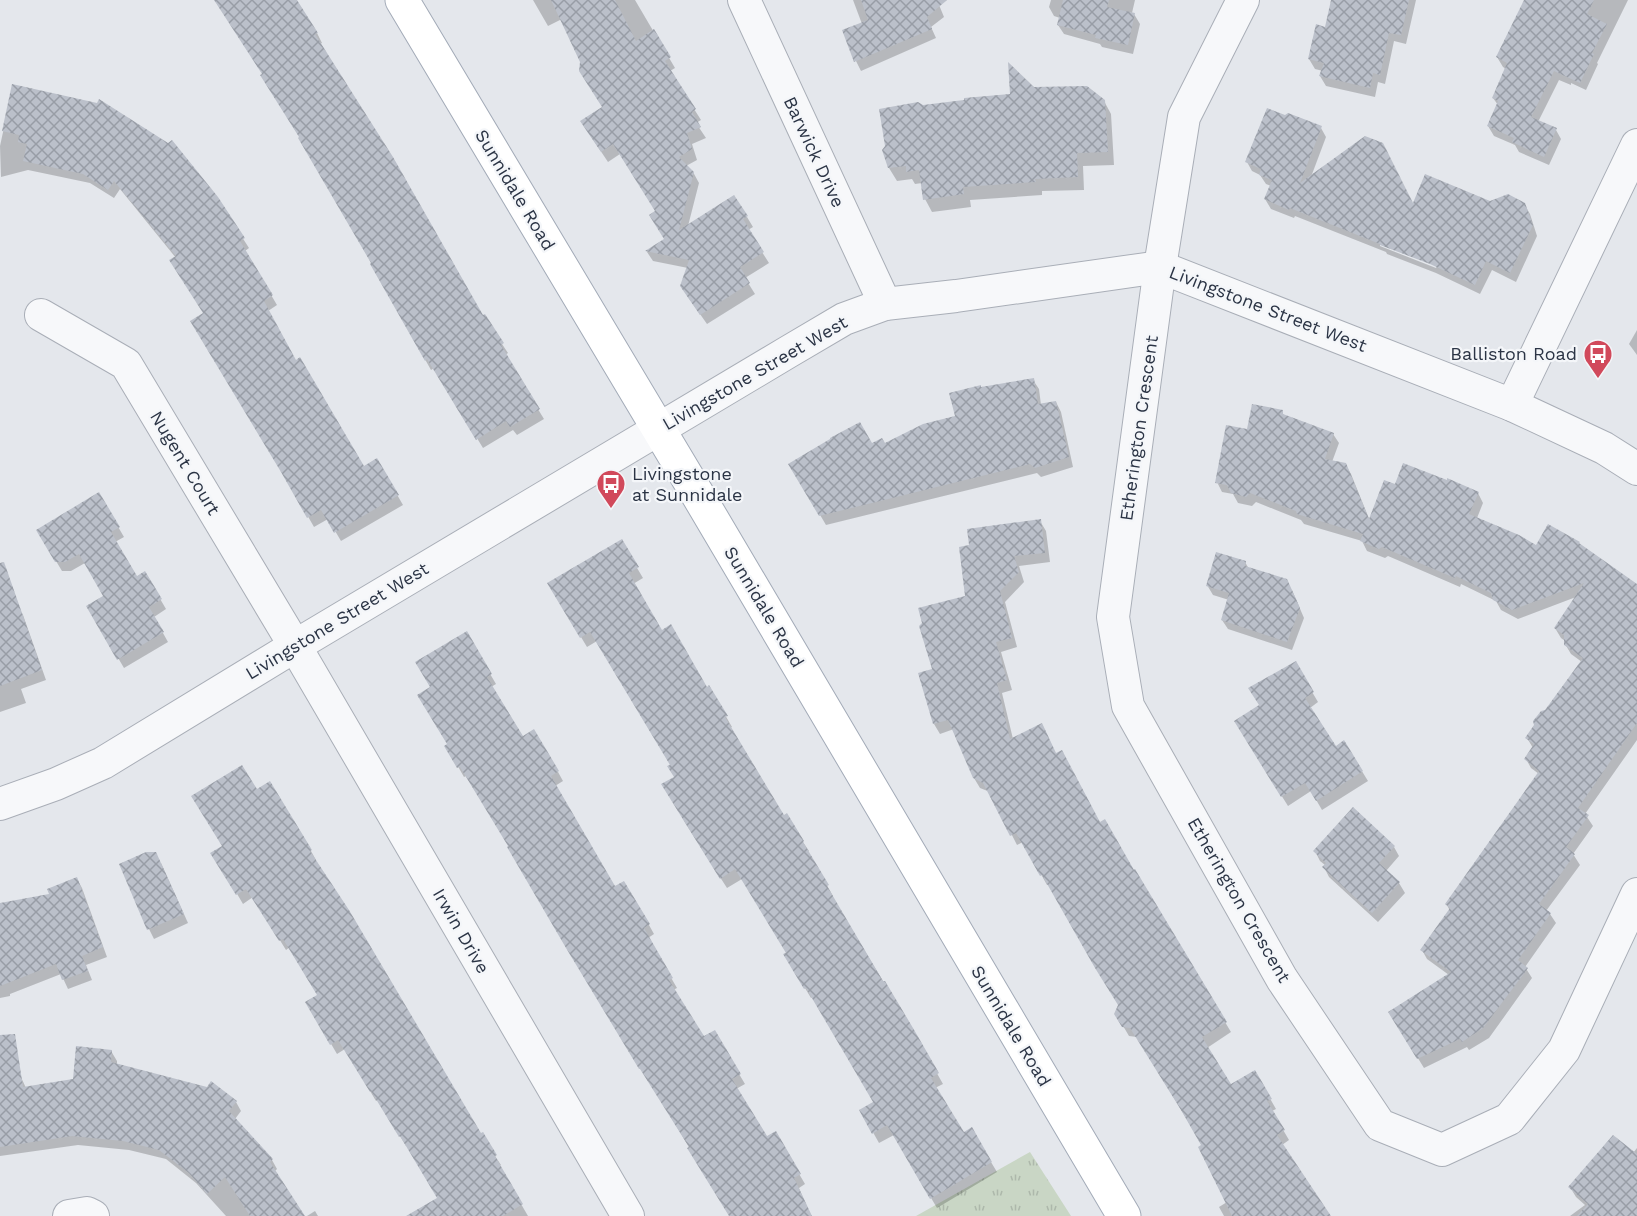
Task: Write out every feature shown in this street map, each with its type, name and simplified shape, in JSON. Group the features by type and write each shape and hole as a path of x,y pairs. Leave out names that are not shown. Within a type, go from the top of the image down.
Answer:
{"main road":[{"name":"Sunnidale Road","path":"402,0 1124,1216"}],"street":[{"name":"Barwick Drive","path":"744,0 885,304"},
{"path":"1160,267 1184,117 1243,0"},
{"path":"1512,405 1637,145"},
{"name":"Livingstone Street West","path":"0,804 56,784 103,763 658,429 844,320 885,304 1160,267 1512,405 1604,448 1637,469"},
{"name":"Etherington Crescent","path":"1160,267 1113,617 1128,706 1282,979 1380,1125 1442,1150 1509,1119 1564,1050 1637,894"},
{"name":"Nugent Court","path":"41,315 126,364 295,646"},
{"name":"Irwin Drive","path":"295,646 628,1216"},
{"path":"69,1216 87,1213 93,1216"}],"green space":[{"path":"1030,1152 1071,1216 916,1216"}],"building":[{"path":"214,0 297,0 318,33 315,34 393,157 483,315 485,314 504,343 501,345 540,409 510,427 506,421 476,440 427,359 425,361 299,137"},
{"path":"551,0 615,0 636,41 654,29 671,57 665,61 696,109 692,112 701,127 687,133 692,149 679,157 694,172 679,230 734,195 748,216 743,219 764,252 740,267 750,283 700,315 680,286 689,260 645,251 664,239 649,215 655,211 613,144 601,152 580,121 602,107 579,71 580,62"},
{"path":"861,0 947,0 927,17 932,29 854,62 842,30 868,20"},
{"path":"1063,0 1109,0 1107,7 1135,13 1128,45 1095,38 1096,35 1057,25"},
{"path":"1331,0 1409,0 1401,35 1389,33 1380,75 1373,73 1370,88 1319,76 1324,63 1308,59 1316,24 1325,27"},
{"path":"1524,0 1594,0 1587,14 1607,24 1580,83 1554,71 1531,117 1557,128 1544,157 1512,142 1514,138 1487,126 1498,101 1492,98 1507,63 1496,57"},
{"path":"1008,62 1034,87 1087,86 1105,100 1108,152 1077,153 1078,177 963,187 964,194 923,200 919,170 906,172 906,166 888,168 882,150 885,146 879,109 918,102 923,105 964,100 964,98 1010,94"},
{"path":"12,84 97,103 99,99 168,143 172,140 218,197 245,238 240,241 273,295 264,301 296,360 300,357 364,466 377,458 399,495 334,533 321,510 307,518 190,321 203,313 169,260 176,256 114,181 108,190 83,174 23,161 27,144 18,142 19,135 2,131"},
{"path":"1267,108 1322,126 1300,183 1365,136 1383,143 1413,203 1425,174 1490,201 1508,194 1525,203 1533,225 1510,273 1486,261 1475,285 1430,264 1264,199 1272,180 1259,175 1261,169 1245,162"},
{"path":"1034,378 1038,404 1056,401 1069,457 1035,468 1030,464 819,516 788,464 860,422 872,443 882,438 885,443 923,424 955,416 949,393 981,385 981,387"},
{"path":"1252,404 1283,410 1283,414 1334,433 1325,459 1346,463 1369,519 1384,480 1395,484 1403,463 1479,492 1469,514 1519,535 1536,545 1548,524 1580,542 1637,584 1637,723 1578,808 1589,815 1566,847 1575,854 1539,904 1551,913 1518,960 1528,968 1483,1028 1462,1042 1460,1039 1417,1059 1388,1012 1451,972 1420,950 1450,908 1445,904 1539,771 1524,759 1534,744 1525,738 1534,725 1533,721 1541,711 1545,710 1583,658 1564,645 1564,635 1554,628 1584,583 1512,610 1493,600 1491,593 1456,576 1455,578 1382,547 1379,549 1360,541 1363,534 1297,514 1296,511 1250,493 1246,497 1231,493 1227,485 1215,483 1226,425 1247,429"},
{"path":"99,492 120,527 111,532 137,576 145,571 162,599 149,607 164,632 117,660 86,606 103,596 79,554 65,562 55,562 36,530"},
{"path":"1041,519 1045,553 1014,556 1019,572 1000,591 1012,638 996,642 1007,680 997,683 1010,739 1042,723 1056,753 1062,750 1100,822 1105,819 1227,1022 1202,1037 1231,1084 1255,1070 1272,1099 1267,1101 1285,1130 1277,1135 1331,1216 1232,1216 1198,1147 1201,1145 1181,1110 1130,1028 1122,1027 1114,1014 1118,1005 1016,833 1010,836 983,783 973,778 948,720 933,724 918,673 932,669 919,626 922,623 918,608 965,596 959,547 969,545 967,529"},
{"path":"622,539 639,567 629,573 662,630 671,624 707,687 709,685 728,716 725,717 784,815 787,813 804,841 829,885 827,886 939,1073 931,1078 964,1132 972,1127 992,1162 930,1199 887,1125 872,1134 859,1110 873,1102 806,988 804,989 783,954 786,953 735,869 720,879 661,784 674,777 667,766 670,765 590,632 580,638 547,583"},
{"path":"1216,552 1246,561 1245,566 1287,579 1300,608 1287,642 1221,620 1229,593 1206,586"},
{"path":"4,562 42,670 0,686 0,563"},
{"path":"467,631 492,674 487,677 523,736 534,729 559,771 551,776 615,886 624,881 650,924 644,928 673,978 669,980 704,1036 715,1030 741,1074 732,1079 767,1136 776,1131 801,1174 794,1178 812,1216 729,1216 566,948 508,846 460,767 457,768 444,746 447,744 417,695 430,687 415,662"},
{"path":"1296,661 1314,692 1305,698 1336,746 1344,740 1363,771 1316,801 1305,783 1281,797 1234,721 1259,705 1248,688"},
{"path":"242,765 257,789 270,781 481,1133 483,1132 497,1155 495,1156 523,1204 503,1216 406,1216 437,1198 338,1040 330,1045 305,1002 317,995 283,939 279,941 246,889 236,895 210,853 222,846 191,796"},
{"path":"1353,807 1395,846 1379,863 1400,882 1372,913 1322,867 1326,863 1313,851"},
{"path":"146,852 156,852 184,914 147,930 119,864"},
{"path":"77,877 103,947 82,956 88,971 62,980 56,964 0,986 0,903 49,894 47,889"},
{"path":"15,1034 23,1087 73,1079 76,1046 112,1050 111,1062 207,1087 211,1081 237,1101 229,1111 273,1159 270,1162 305,1216 250,1216 225,1177 207,1194 189,1173 159,1150 123,1141 72,1136 0,1147 0,1035"},
{"path":"1613,1135 1637,1154 1637,1216 1577,1216 1588,1204 1568,1187"}],"place":[{"name":"Balliston Road","path":"1598,380"},
{"name":"Livingstone at Sunnidale","path":"611,510"}]}
